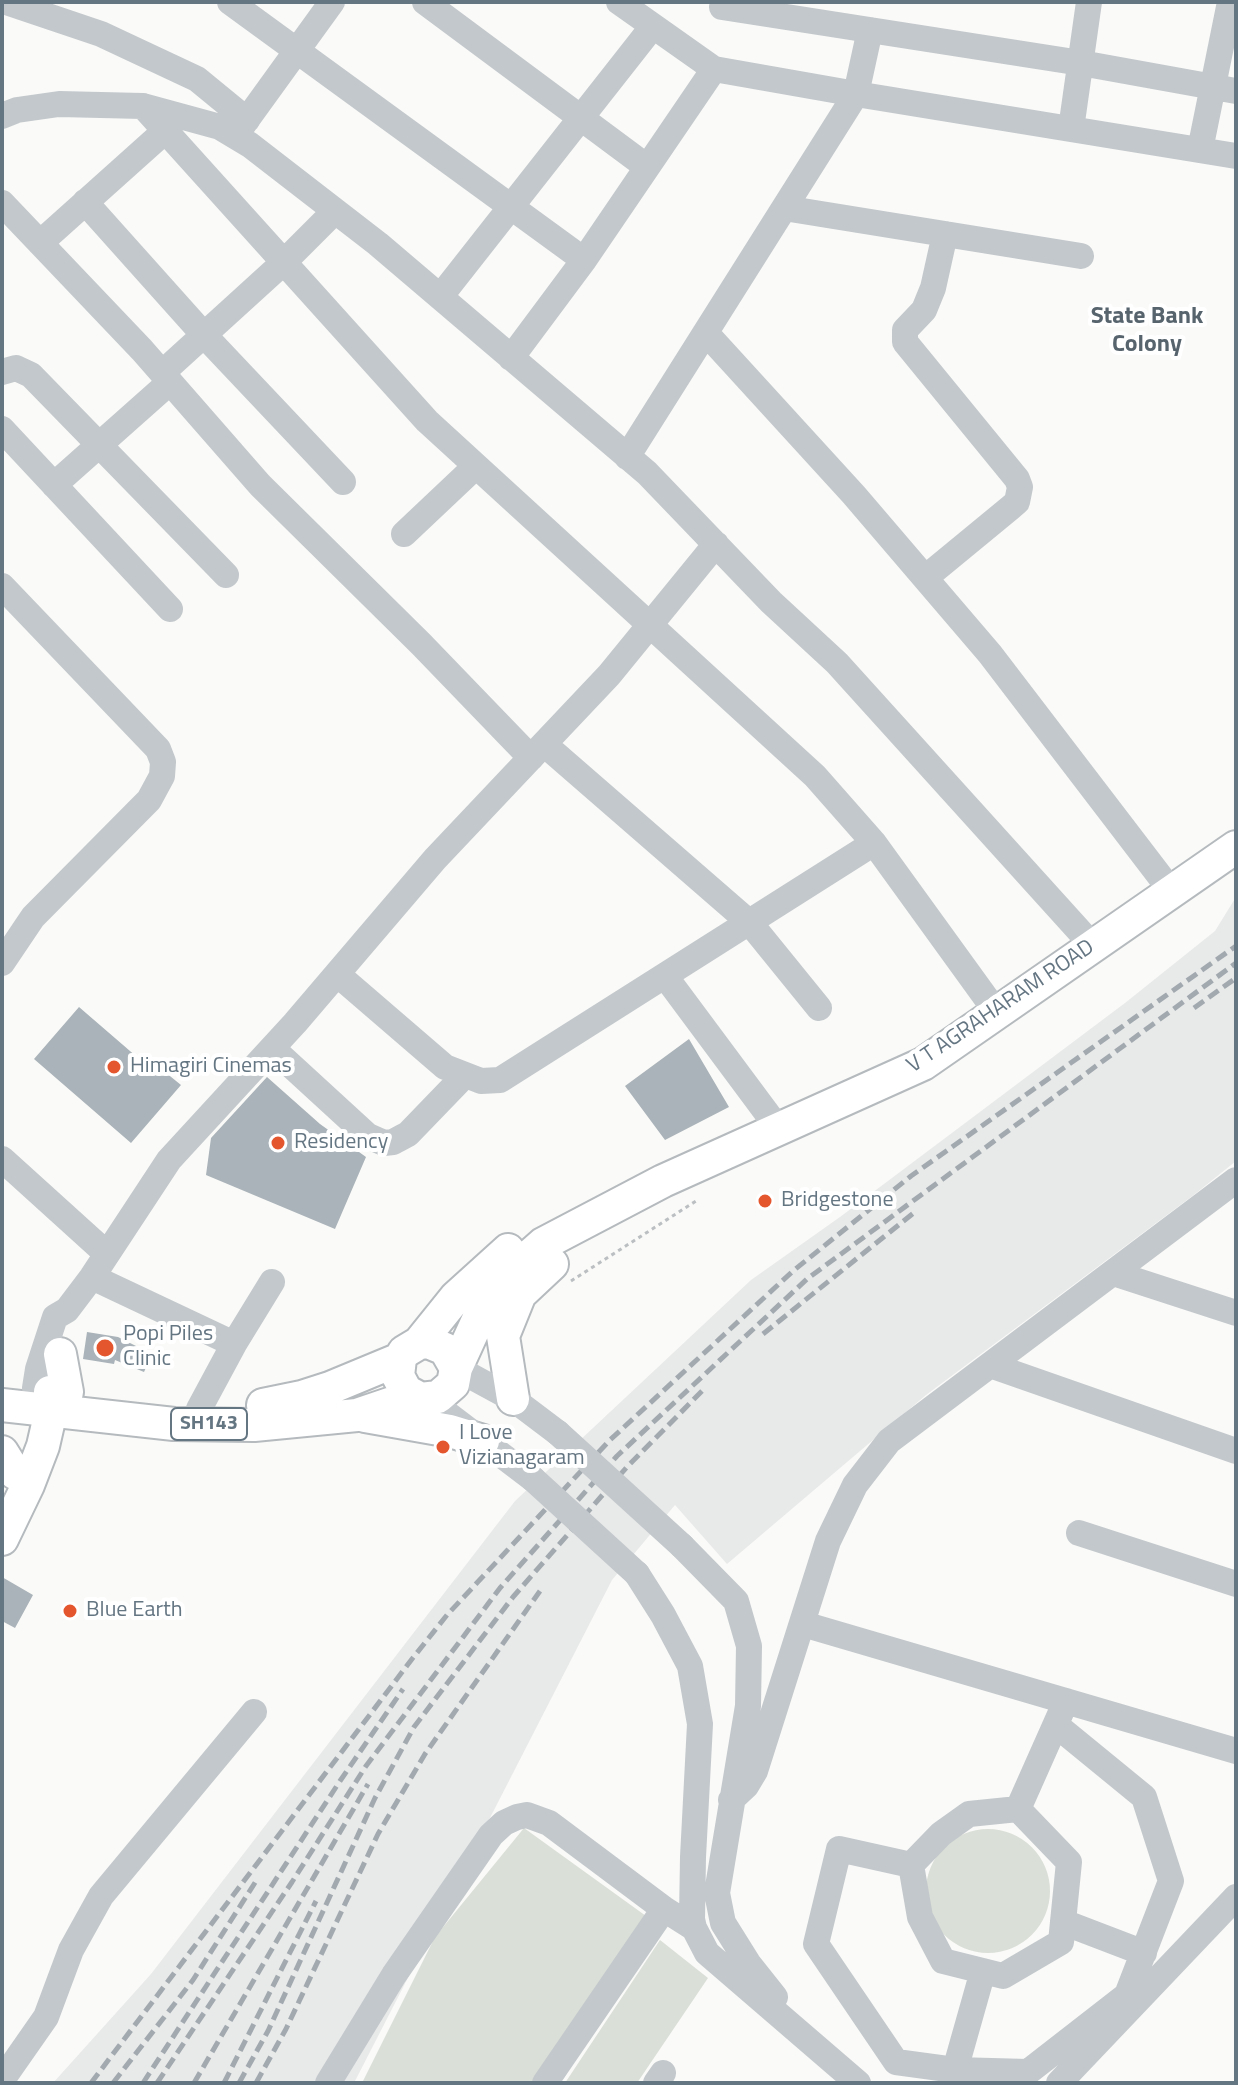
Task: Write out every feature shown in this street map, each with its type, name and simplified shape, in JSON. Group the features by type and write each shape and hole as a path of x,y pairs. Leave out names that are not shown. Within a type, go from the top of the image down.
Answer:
{"main road":[{"name":"V T AGRAHARAM ROAD","path":"663,1181 923,1064 1236,847"},
{"path":"438,1387 401,1384 398,1368 456,1297 498,1258 568,1210 663,1181"},
{"path":"438,1387 500,1282 543,1244 663,1181"},
{"path":"513,1399 503,1336 520,1294 545,1269 588,1242 663,1181"},
{"path":"409,1351 428,1342 445,1349 438,1387"},
{"name":"SH143","path":"2,1405 45,1403 199,1409 266,1405 302,1397 409,1351"},
{"path":"2,1539 12,1478 43,1446 45,1403 60,1354"},
{"name":"SH143","path":"2,1385 45,1403 130,1418 174,1424 254,1425 357,1415 438,1387"},
{"path":"357,1415 450,1431 483,1441"},
{"path":"12,1478 71,1434 92,1424 130,1418"}],"street":[{"path":"6,2 101,34 197,79 241,128 335,211 647,473 771,602 837,663 1093,946"},
{"path":"230,2 584,260"},
{"path":"241,128 332,2"},
{"path":"425,2 647,167"},
{"path":"619,2 714,69 1236,156"},
{"path":"1071,129 1089,2"},
{"path":"722,7 1081,63 1224,89"},
{"path":"1200,150 1224,89 1231,9"},
{"path":"440,297 653,26"},
{"path":"627,457 856,94 870,30"},
{"path":"511,358 584,260 714,69"},
{"path":"2,116 17,110 59,104 143,106 241,128"},
{"path":"143,106 427,421 815,776 874,843 997,1013"},
{"path":"40,243 165,131"},
{"path":"85,202 204,335 343,482"},
{"path":"2,203 166,378 260,485 538,751 750,923 819,1008"},
{"path":"784,208 1081,256"},
{"path":"54,485 166,378 204,335 335,211"},
{"path":"925,578 1017,502 1020,487 1017,479 905,342 905,330 924,310 933,288 945,234"},
{"path":"706,333 854,495 990,654 1172,892"},
{"path":"2,372 16,368 31,375 226,575"},
{"path":"2,429 170,609"},
{"path":"404,534 476,466"},
{"path":"45,1403 38,1369 55,1317 67,1310 92,1277 169,1160 272,1048 435,859 609,675 716,544"},
{"path":"2,586 158,749 163,762 162,776 149,800 33,917 11,930 2,963"},
{"path":"337,974 445,1067 464,1076 492,1082 512,1075 874,843"},
{"path":"665,976 778,1128"},
{"path":"272,1048 368,1136 384,1143 408,1134 464,1076"},
{"path":"2,1159 107,1254"},
{"path":"731,1800 746,1786 755,1771 828,1541 855,1485 889,1441 1113,1273 1230,1192"},
{"path":"1113,1273 1236,1313"},
{"path":"92,1277 234,1344"},
{"path":"199,1409 272,1282"},
{"path":"60,1354 70,1323 67,1310"},
{"path":"990,1365 1236,1451"},
{"path":"438,1387 513,1399 558,1433 682,1546 736,1601 749,1646 748,1706 717,1893 723,1923 748,1963 814,2047"},
{"path":"438,1387 483,1441 533,1479 637,1574 663,1615 690,1666 700,1724 693,1857 694,1928 707,1953 858,2083"},
{"path":"1079,1533 1236,1584"},
{"path":"803,1624 1061,1713 1236,1751"},
{"path":"2,2080 46,2017 71,1950 101,1896 254,1712"},
{"path":"1018,1809 1061,1713"},
{"path":"911,1865 839,1849 816,1944 896,2062 955,2070 1028,2072 1127,1995 1171,1881 1144,1797 1061,1713"},
{"path":"911,1865 941,1834 969,1814 1018,1809"},
{"path":"911,1865 920,1917 943,1961 1003,1976 1061,1942 1069,1862 1018,1809"},
{"path":"328,2083 394,1975 491,1835 504,1823 527,1815 549,1823 694,1928"},
{"path":"1059,2083 1236,1897"},
{"path":"545,2083 664,1909"},
{"path":"1063,1922 1144,1953"},
{"path":"955,2070 983,1971"}],"path":[{"path":"562,1287 696,1201"}],"shaded area":[{"path":"1236,897 1236,1161 926,1395 727,1564 675,1505 612,1580 354,2083 53,2083 151,1974 515,1501 751,1280 1125,1003 1215,931"},
{"path":"524,1828 646,1916 535,2083 362,2083 435,1937"},
{"path":"988,1829 1012,1833 1032,1847 1046,1867 1050,1891 1046,1915 1032,1935 1012,1949 988,1953 964,1949 944,1935 930,1915 926,1891 930,1867 944,1847 964,1833"},
{"path":"660,1940 708,1978 637,2083 565,2083"}],"building":[{"path":"79,1007 152,1070 165,1072 181,1085 131,1143 34,1059"},
{"path":"689,1039 729,1107 665,1140 625,1086"},
{"name":"Residency","path":"267,1077 320,1124 366,1157 335,1229 206,1175 211,1138"},
{"path":"87,1332 118,1337 152,1354 144,1372 115,1360 114,1364 83,1359"},
{"path":"2,1577 33,1595 15,1628 2,1621"}],"railway":[{"path":"91,2083 447,1615 610,1440 793,1271 911,1176 1236,946"},
{"path":"157,2083 366,1766 500,1588 617,1456 807,1279 1236,963"},
{"path":"1194,1008 1236,978"},
{"path":"763,1334 916,1211"},
{"path":"239,2083 268,2031 375,1798 414,1727 513,1597 627,1467 702,1391"},
{"path":"256,2083 286,2029 378,1834 425,1754 540,1591"},
{"path":"143,2083 403,1689"},
{"path":"194,2083 368,1784"},
{"path":"113,2083 193,1980 258,1878"},
{"path":"224,2083 316,1901"}],"place":[{"name":"Himagiri Cinemas","path":"114,1067"},
{"name":"Residency","path":"278,1143"},
{"name":"Bridgestone","path":"765,1201"},
{"name":"Popi Piles Clinic","path":"105,1348"},
{"name":"I Love Vizianagaram","path":"443,1447"},
{"name":"Blue Earth","path":"70,1611"}],"district":[{"name":"State Bank Colony","path":"1147,331"}]}
